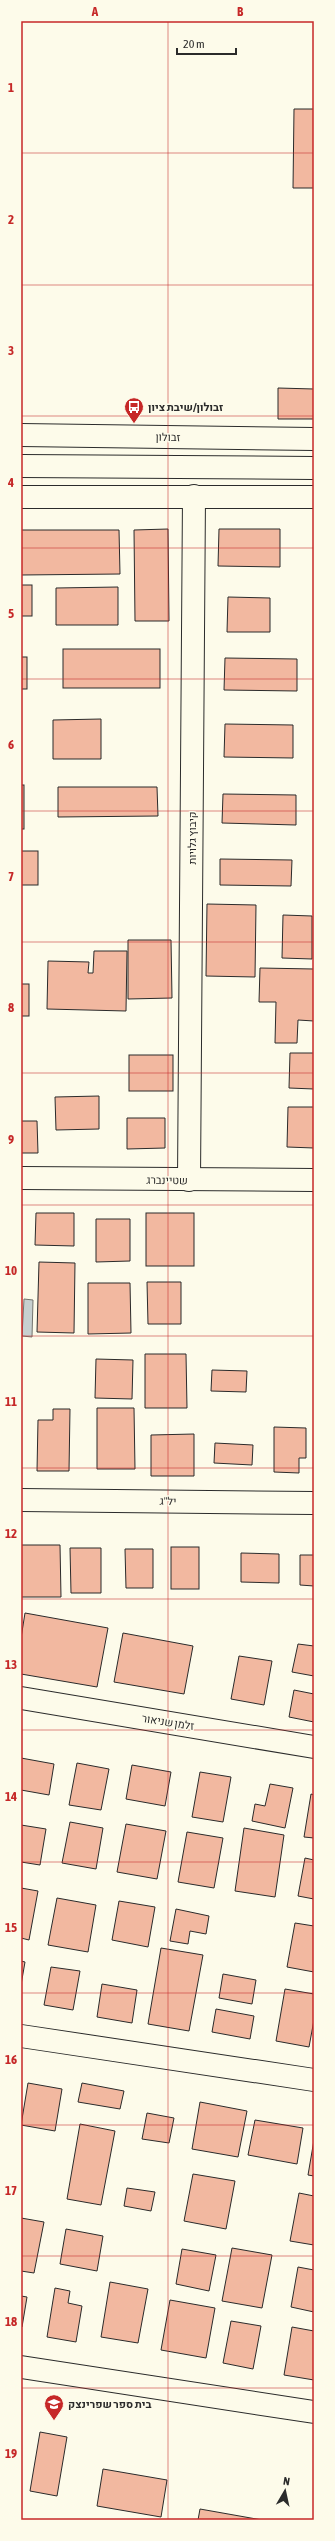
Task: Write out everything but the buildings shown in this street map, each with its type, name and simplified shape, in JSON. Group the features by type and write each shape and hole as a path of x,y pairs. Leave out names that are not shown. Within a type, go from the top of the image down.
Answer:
{"street":[{"name":"זבולון","path":"21,435 314,439"},
{"path":"21,466 314,468"},
{"name":"קיבוץ גלויות","path":"189,1180 194,496"},
{"path":"21,497 314,497"},
{"name":"שטיינברג","path":"21,1178 314,1180"},
{"name":"יל\"ג","path":"21,1500 314,1503"},
{"name":"זלמן שניאור","path":"21,1698 314,1747"},
{"path":"21,2036 314,2080"},
{"path":"21,2367 314,2412"}],"shaded area":[{"path":"24,1299 33,1300 32,1337 22,1336"}],"place":[{"name":"זבולון/שיבת ציון","path":"134,424"},
{"name":"בית ספר שפרינצק","path":"54,2421"}]}
